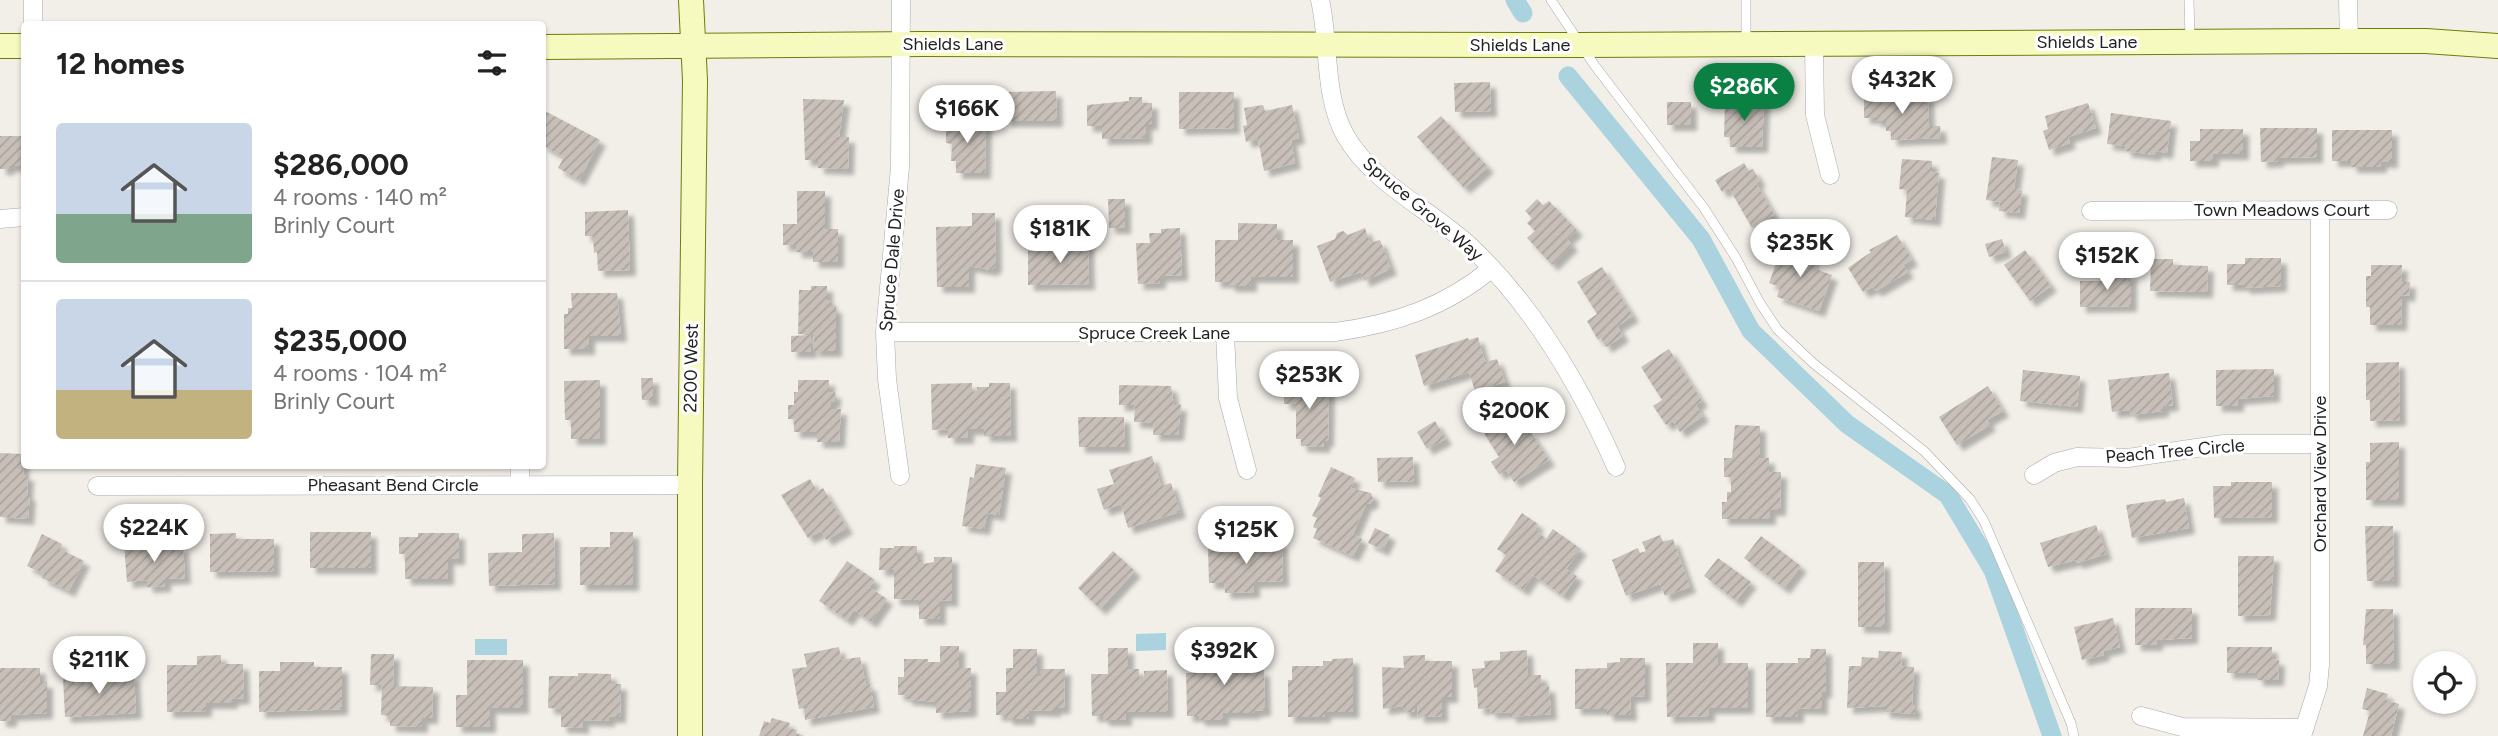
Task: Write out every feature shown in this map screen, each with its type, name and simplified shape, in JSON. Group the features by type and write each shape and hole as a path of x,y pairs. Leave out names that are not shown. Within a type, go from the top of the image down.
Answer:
{"main road":[{"name":"2200 West","path":"691,0 695,80 690,485 691,736"},
{"name":"Shields Lane","path":"546,47 2190,41 2436,42 2498,46"},
{"path":"0,46 21,46"}],"street":[{"path":"33,0 33,21"},
{"name":"Spruce Dale Drive","path":"900,476 887,379 885,332 900,167 901,0"},
{"name":"Spruce Grove Way","path":"1320,0 1334,104 1352,145 1386,181 1446,225 1492,268 1524,306 1597,424 1616,467"},
{"path":"2348,0 2349,41"},
{"path":"1814,44 1815,115 1830,175"},
{"name":"Orchard View Drive","path":"2303,732 2318,686 2320,665 2320,210"},
{"name":"Town Meadows Court","path":"2091,211 2388,210"},
{"path":"0,219 21,217"},
{"name":"Spruce Creek Lane","path":"885,332 1335,332 1409,317 1454,296 1492,268"},
{"path":"1225,333 1226,384 1230,411 1247,470"},
{"name":"Peach Tree Circle","path":"2034,475 2053,463 2077,457 2128,458 2224,444 2320,444"},
{"path":"520,469 520,485"},
{"name":"Pheasant Bend Circle","path":"97,486 690,485"},
{"path":"2141,716 2182,727 2303,732"}],"lane":[{"path":"1550,0 1580,45 1704,208 1777,329 1813,363 1924,451 1970,499 1984,521 2071,723 2074,736"},
{"path":"1746,0 1746,44"},
{"path":"2189,0 2190,41"}],"water":[{"path":"1166,633 1166,650 1136,651 1136,634"},
{"path":"118,639 119,657 83,659 82,641"},
{"path":"475,639 507,639 507,655 475,655"}],"building":[{"path":"1490,82 1491,111 1455,112 1454,83"},
{"path":"1056,91 1057,121 1005,121 1005,92"},
{"path":"1179,92 1234,92 1234,128 1179,129"},
{"path":"1864,96 1928,96 1929,126 1940,126 1941,138 1891,140 1891,131 1886,131 1886,121 1864,118"},
{"path":"1129,97 1142,97 1142,103 1152,103 1152,124 1146,124 1146,138 1102,139 1102,126 1087,126 1087,105 1129,101"},
{"path":"803,99 844,100 839,137 849,137 848,169 818,168 818,160 805,160"},
{"path":"1725,101 1764,101 1762,147 1730,147 1730,137 1724,137"},
{"path":"1667,102 1691,102 1691,125 1667,125"},
{"path":"2088,103 2096,128 2068,137 2070,143 2049,150 2043,131 2048,129 2045,116"},
{"path":"1263,105 1265,111 1292,105 1299,138 1291,140 1295,163 1264,171 1258,139 1246,142 1244,108"},
{"path":"546,112 600,140 579,180 558,168 564,157 546,147"},
{"path":"2111,113 2171,121 2167,153 2156,151 2155,155 2125,151 2126,146 2107,144"},
{"path":"1441,116 1488,167 1464,188 1417,137"},
{"path":"946,120 986,122 985,173 956,173 956,161 951,161 952,144 946,143"},
{"path":"2260,128 2317,128 2317,157 2278,158 2278,161 2261,162"},
{"path":"2200,129 2243,129 2243,154 2213,154 2213,161 2190,161 2190,141 2200,141"},
{"path":"2332,130 2392,130 2392,162 2381,162 2381,167 2351,167 2351,161 2332,161"},
{"path":"0,136 21,136 21,166 0,169"},
{"path":"1992,157 2018,160 2014,189 2022,190 2019,213 1999,211 2000,202 1986,200"},
{"path":"1902,159 1932,161 1932,172 1939,173 1935,220 1905,217 1907,190 1899,189"},
{"path":"1744,163 1749,171 1753,169 1760,181 1756,183 1774,214 1752,228 1729,188 1722,192 1715,180"},
{"path":"797,191 825,191 825,229 838,229 838,262 813,262 813,252 796,252 796,245 783,245 783,224 797,224"},
{"path":"1108,199 1125,199 1125,228 1109,228"},
{"path":"1537,199 1543,205 1549,201 1577,230 1567,239 1572,245 1552,265 1527,238 1535,231 1527,223 1532,218 1525,211"},
{"path":"628,210 630,270 598,271 593,236 585,236 585,212"},
{"path":"972,213 995,213 996,266 991,270 969,266 969,287 937,287 936,227 972,226"},
{"path":"1238,223 1277,224 1277,240 1293,240 1293,277 1251,277 1251,286 1229,286 1229,282 1215,282 1215,240 1238,240"},
{"path":"1180,228 1182,275 1160,276 1160,283 1138,284 1136,243 1150,243 1149,233"},
{"path":"1365,228 1370,243 1380,240 1391,269 1364,281 1361,272 1330,282 1317,246 1335,239 1337,233 1343,231 1348,235"},
{"path":"1897,235 1912,260 1903,265 1908,272 1876,291 1873,287 1863,292 1848,268 1871,252 1869,250"},
{"path":"2002,239 2006,252 1989,257 1985,244"},
{"path":"1057,240 1088,240 1089,284 1028,285 1028,251 1057,251"},
{"path":"1783,244 1814,256 1811,264 1817,266 1815,269 1832,275 1819,311 1777,297 1780,287 1769,283"},
{"path":"2025,250 2051,286 2030,301 2004,265"},
{"path":"2245,258 2281,258 2281,286 2244,288 2244,285 2227,285 2227,264 2245,264"},
{"path":"2151,259 2173,259 2173,265 2208,266 2207,292 2150,291"},
{"path":"2371,265 2402,265 2401,282 2410,282 2409,296 2402,295 2401,325 2370,325 2370,307 2366,307 2366,276 2371,276"},
{"path":"1602,267 1633,316 1617,326 1623,336 1606,347 1601,338 1598,340 1587,321 1597,314 1577,282"},
{"path":"2109,274 2131,274 2131,306 2080,307 2080,281 2109,281"},
{"path":"811,286 827,286 827,300 831,300 831,307 836,307 836,351 813,351 814,334 798,334 799,290 811,290"},
{"path":"571,293 617,293 621,336 589,336 589,349 564,349 564,314 568,314 568,308 572,308"},
{"path":"811,335 811,352 791,352 791,336"},
{"path":"1478,337 1485,362 1497,359 1505,382 1475,391 1469,372 1424,386 1415,355"},
{"path":"1669,349 1702,401 1696,405 1703,416 1680,432 1673,421 1666,425 1653,406 1662,400 1641,367"},
{"path":"2399,362 2400,420 2370,421 2370,400 2366,400 2366,363"},
{"path":"2274,369 2274,396 2238,399 2238,406 2216,406 2216,370"},
{"path":"2023,370 2080,376 2077,407 2020,401"},
{"path":"2169,373 2173,405 2163,406 2163,411 2131,415 2130,410 2112,412 2108,380"},
{"path":"641,378 653,378 653,400 642,400"},
{"path":"600,380 600,439 571,439 571,420 565,420 564,381"},
{"path":"798,380 829,380 829,392 835,392 835,402 831,402 831,409 841,409 839,442 817,442 817,432 794,432 794,419 788,419 788,405 794,405"},
{"path":"1284,381 1314,382 1314,386 1329,386 1328,441 1324,441 1324,447 1301,446 1301,439 1296,439 1296,404 1284,404"},
{"path":"972,383 972,392 977,392 977,387 989,387 989,383 1010,383 1011,436 984,436 984,429 968,429 968,438 948,438 948,429 932,430 931,384"},
{"path":"1119,385 1171,386 1174,405 1181,405 1178,435 1153,435 1154,423 1134,422 1135,405 1119,405"},
{"path":"1988,386 2003,411 1987,420 1990,425 1957,445 1939,417"},
{"path":"1515,409 1526,433 1530,431 1549,460 1514,482 1506,470 1499,474 1491,462 1499,457 1482,430"},
{"path":"1078,417 1124,417 1125,447 1079,447"},
{"path":"1435,421 1446,439 1427,449 1417,432"},
{"path":"1735,425 1760,426 1760,458 1769,458 1769,472 1781,472 1780,510 1770,510 1770,519 1722,519 1722,502 1727,502 1727,492 1731,492 1731,477 1724,477 1724,458 1732,458"},
{"path":"2399,442 2399,500 2366,500 2366,462 2370,462 2370,443"},
{"path":"0,453 21,454 21,469 23,469 23,475 28,475 28,519 0,517"},
{"path":"1152,456 1161,486 1171,483 1180,512 1128,528 1121,504 1104,510 1097,489 1114,484 1109,470"},
{"path":"1413,457 1414,481 1378,482 1377,458"},
{"path":"976,464 1006,468 999,515 987,513 984,529 962,526 970,477 974,478"},
{"path":"1331,467 1355,478 1351,488 1371,493 1373,499 1370,504 1366,504 1353,534 1362,539 1353,556 1313,538 1317,529 1313,527 1317,518 1312,516"},
{"path":"810,479 817,491 823,488 847,528 826,540 821,531 808,538 781,495"},
{"path":"2231,482 2272,482 2272,517 2214,518 2213,486 2231,486"},
{"path":"2184,498 2189,528 2132,538 2126,505"},
{"path":"1522,513 1538,524 1535,529 1546,539 1553,529 1581,549 1566,569 1577,576 1563,596 1533,575 1523,590 1495,571 1506,555 1497,549"},
{"path":"2096,525 2106,554 2077,563 2076,560 2048,567 2040,543"},
{"path":"2365,526 2393,526 2394,581 2367,581"},
{"path":"1375,528 1390,535 1383,550 1368,543"},
{"path":"310,532 371,532 371,568 310,568"},
{"path":"610,532 633,532 633,585 580,585 580,547 610,547"},
{"path":"236,533 236,539 274,539 274,571 210,572 210,534"},
{"path":"418,533 459,533 459,559 448,559 448,579 405,579 405,554 399,554 399,537 418,537"},
{"path":"554,533 555,584 489,586 488,553 522,552 522,534"},
{"path":"42,534 62,544 60,549 84,561 69,591 42,578 44,574 27,566"},
{"path":"1660,535 1663,542 1673,539 1690,587 1665,596 1660,584 1626,596 1612,560 1638,548 1640,553 1646,551 1642,542"},
{"path":"1761,536 1801,566 1784,588 1744,558"},
{"path":"148,542 148,549 183,546 185,578 165,579 165,586 147,587 147,580 127,582 124,544"},
{"path":"1251,542 1282,543 1283,581 1254,582 1254,592 1225,593 1224,583 1209,583 1208,549 1233,547 1233,544 1251,548"},
{"path":"917,546 917,560 923,560 923,564 934,562 934,557 952,557 952,601 940,600 940,619 919,619 919,600 894,599 894,570 879,570 880,548"},
{"path":"1113,551 1135,571 1100,609 1078,588"},
{"path":"2238,556 2274,556 2270,615 2238,616"},
{"path":"1718,558 1751,582 1736,601 1704,576"},
{"path":"847,561 875,580 869,587 887,599 871,622 854,610 847,620 819,601"},
{"path":"1858,562 1884,562 1885,627 1858,627"},
{"path":"2135,608 2192,608 2192,638 2157,640 2157,645 2135,645"},
{"path":"2366,609 2393,609 2394,664 2366,664 2366,645 2363,645"},
{"path":"2113,618 2120,647 2103,651 2104,655 2082,660 2074,627"},
{"path":"1693,643 1718,643 1718,663 1748,663 1748,708 1709,708 1709,716 1667,717 1666,663 1693,663"},
{"path":"940,646 959,646 959,668 971,668 971,711 936,713 936,702 906,699 906,695 898,695 898,677 904,677 904,659 940,662"},
{"path":"839,647 841,660 860,657 866,685 870,684 874,707 805,720 804,708 799,709 792,669 807,667 804,654"},
{"path":"2227,647 2272,647 2272,659 2279,660 2278,680 2257,680 2257,673 2227,673"},
{"path":"1108,648 1128,648 1128,669 1139,669 1139,678 1144,678 1144,671 1167,670 1168,712 1126,712 1126,720 1103,720 1103,716 1092,716 1091,674 1108,674"},
{"path":"1225,648 1225,655 1243,654 1243,670 1264,670 1265,710 1254,713 1223,713 1223,720 1199,720 1199,716 1187,716 1186,673 1204,673 1203,649"},
{"path":"1013,649 1037,649 1037,676 1042,676 1042,669 1065,669 1064,708 1055,708 1055,711 1029,710 1029,719 1007,719 1007,715 996,715 996,692 1006,692 1006,668 1013,668"},
{"path":"1811,649 1826,649 1826,692 1822,692 1822,709 1798,708 1798,717 1766,717 1766,663 1798,663 1798,658 1810,658"},
{"path":"1527,650 1528,675 1541,675 1542,687 1549,686 1551,714 1510,717 1510,712 1490,713 1490,708 1478,709 1477,687 1474,688 1472,669 1485,668 1484,661 1500,660 1500,652"},
{"path":"1879,651 1902,652 1901,666 1914,667 1912,705 1915,705 1915,714 1884,712 1884,706 1847,708 1849,666 1861,666 1862,657 1878,658"},
{"path":"371,654 394,654 393,686 433,687 432,718 422,718 422,727 390,726 390,716 381,715 382,685 370,685"},
{"path":"221,655 221,664 243,664 244,698 232,699 232,703 206,703 206,711 167,712 167,665 197,665 197,656"},
{"path":"1425,655 1425,661 1452,661 1452,697 1442,697 1442,716 1418,717 1417,706 1415,712 1403,712 1403,706 1383,709 1382,667 1404,668 1403,656"},
{"path":"1353,658 1353,712 1325,712 1325,717 1288,717 1288,680 1292,680 1292,666 1323,666 1323,661"},
{"path":"1620,658 1645,658 1645,696 1630,697 1631,715 1607,715 1607,709 1575,709 1575,669 1607,668 1607,663 1620,662"},
{"path":"467,660 523,660 523,708 490,708 490,727 456,727 456,695 467,695"},
{"path":"280,662 314,662 314,667 342,667 342,709 259,712 259,671 280,671"},
{"path":"0,668 40,668 40,682 47,682 47,713 11,715 11,721 0,721"},
{"path":"578,673 611,674 611,684 621,684 620,717 609,717 609,721 583,720 583,728 561,727 561,709 548,708 549,676 578,676"},
{"path":"134,675 136,713 65,717 63,678"},
{"path":"2367,688 2388,694 2386,700 2399,704 2391,736 2363,736 2370,711 2362,709"},
{"path":"772,718 790,723 788,728 797,730 796,733 803,736 759,736 764,721 770,723"}],"waterway":[{"path":"1515,0 1523,13"},
{"path":"1568,76 1701,239 1751,331 1847,424 1948,495 1993,570 2052,736"}]}
